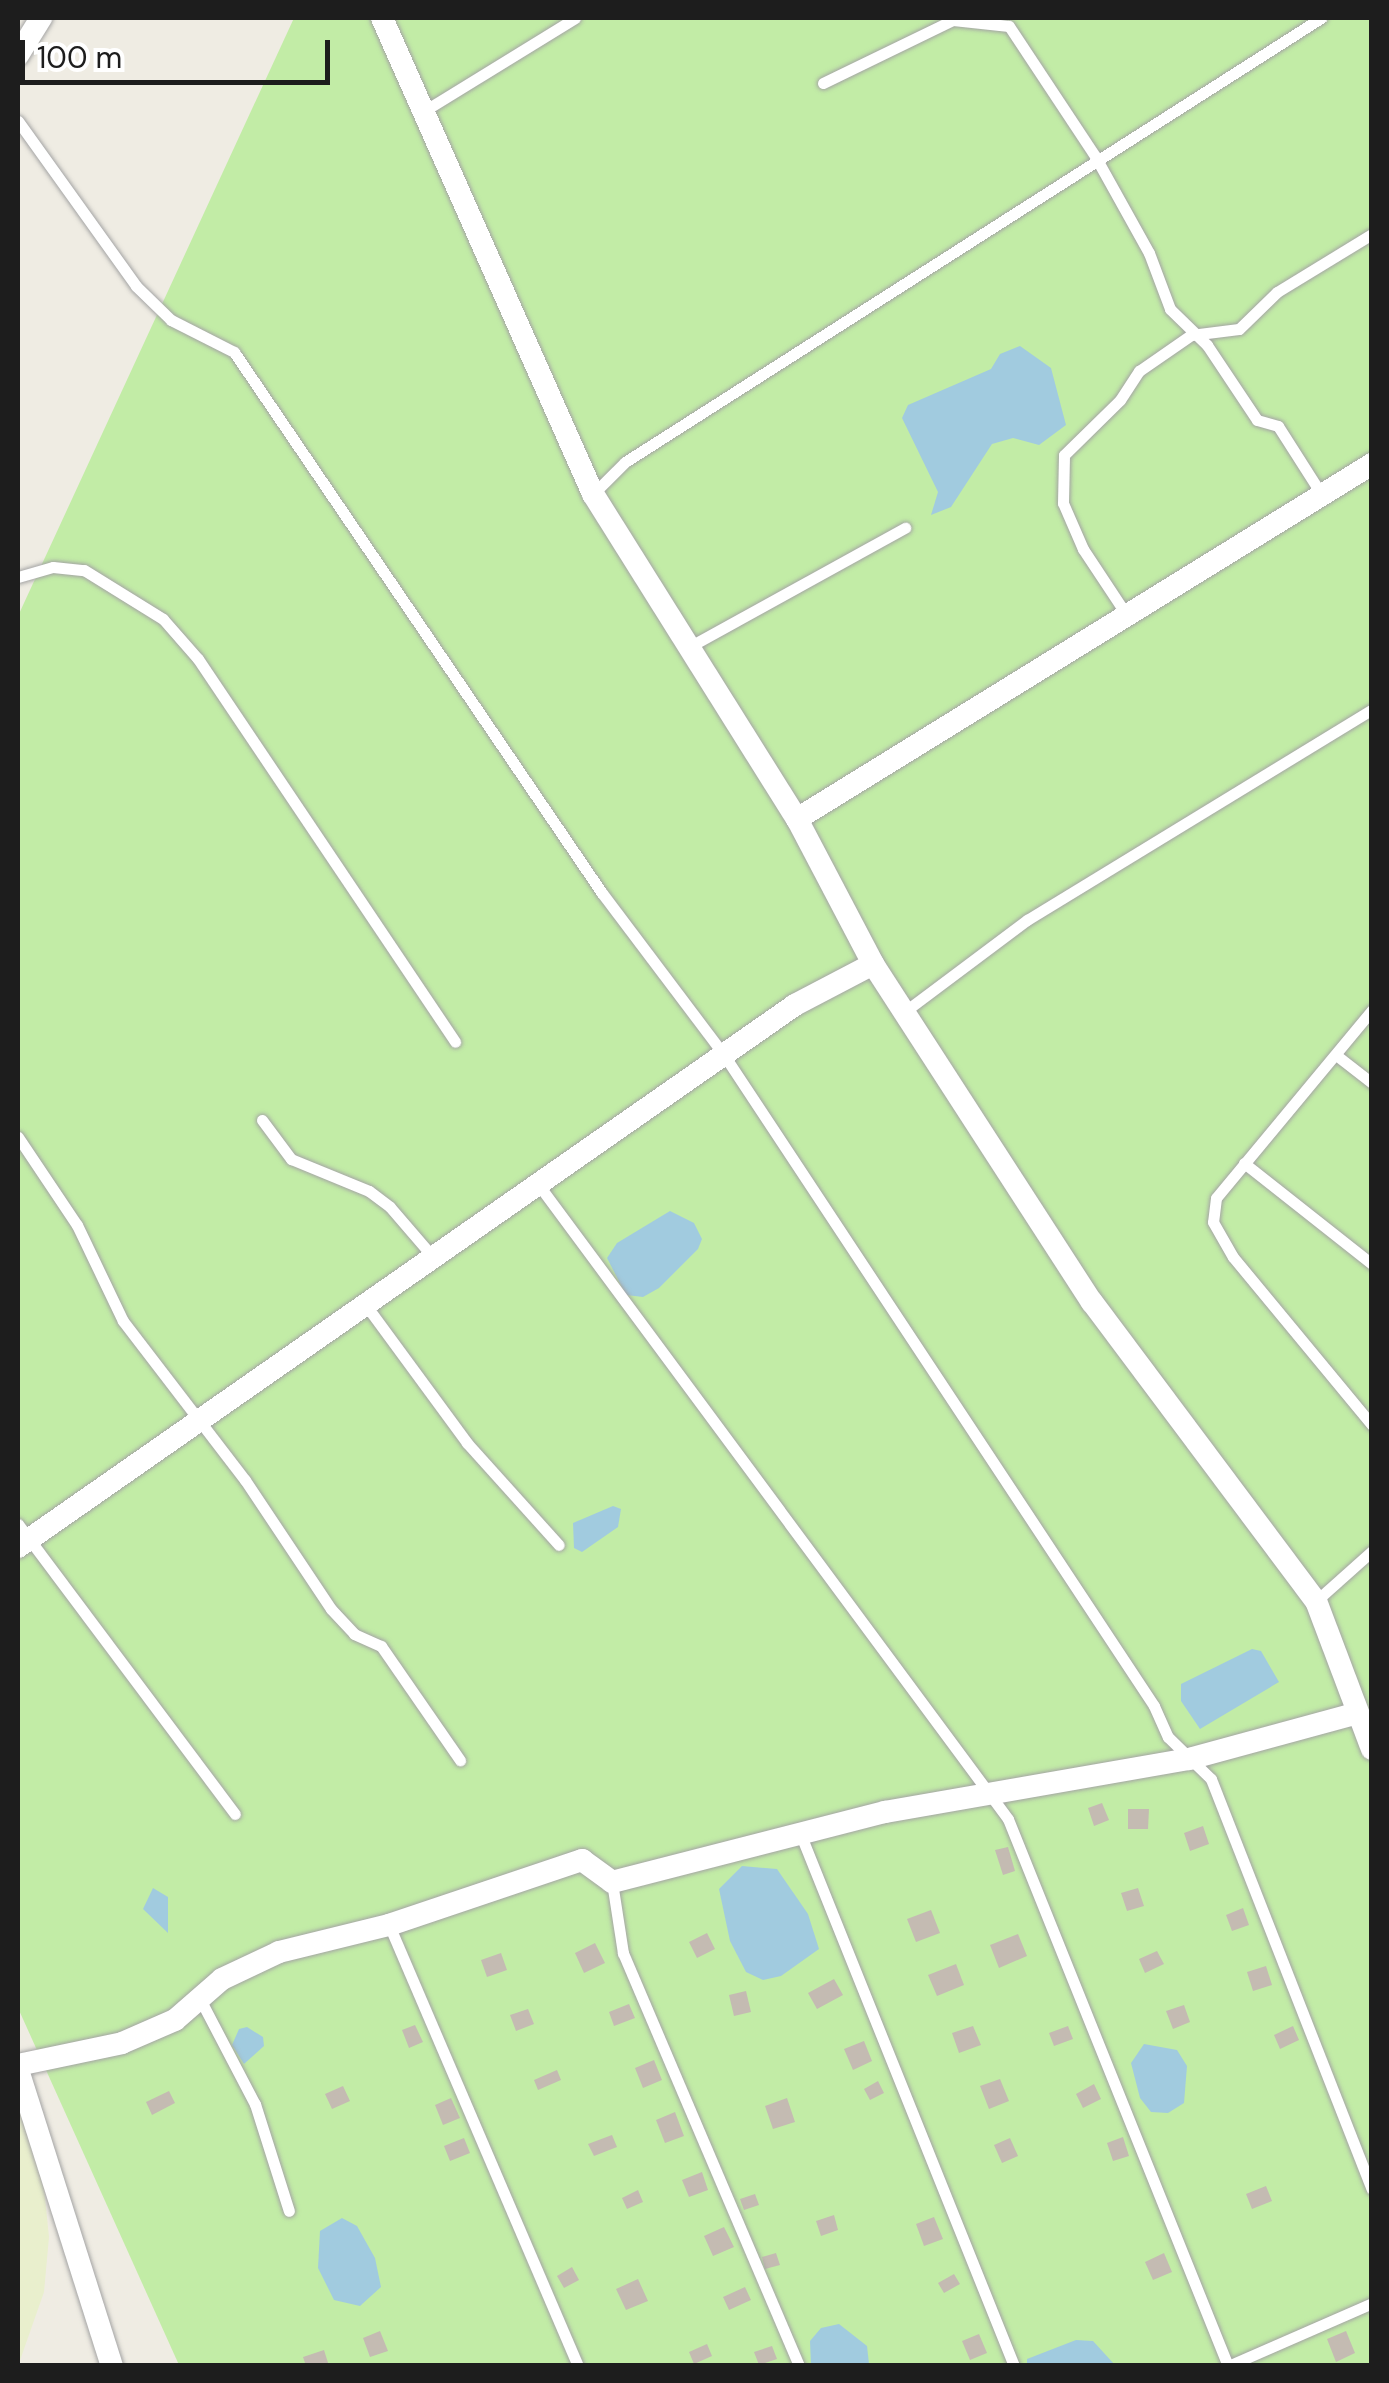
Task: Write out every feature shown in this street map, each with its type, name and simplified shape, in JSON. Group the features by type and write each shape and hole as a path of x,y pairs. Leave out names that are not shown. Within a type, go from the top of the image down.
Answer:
{"street":[{"path":"18,55 41,18"},
{"path":"382,18 594,494 796,819 873,964 1092,1302 1316,1601 1372,1749"},
{"path":"796,819 1129,619 1372,464"},
{"path":"21,1537 198,1421 795,1005 873,964"},
{"path":"112,2366 18,2068 122,2044 175,2020 222,1980 280,1952 389,1925 582,1860 612,1882 800,1833 1190,1759 1358,1713"}],"lane":[{"path":"424,112 576,18"},
{"path":"594,494 625,462 1095,156 1321,18"},
{"path":"823,84 925,30 953,20 985,19 1009,26 1095,156 1149,252 1170,309 1192,335 1208,345 1257,420 1278,426 1322,495"},
{"path":"18,121 136,286 171,320 234,352 602,893 724,1054 1154,1706 1168,1738 1217,1794 1372,2189"},
{"path":"1129,619 1083,549 1059,475 1079,435 1120,400 1140,371 1192,335 1239,329 1277,292 1372,234"},
{"path":"689,647 905,528"},
{"path":"18,577 53,566 84,570 164,618 198,659 455,1042"},
{"path":"904,1012 1028,920 1372,709"},
{"path":"1372,1010 1216,1198 1212,1222 1232,1257 1372,1425"},
{"path":"1336,1054 1372,1083"},
{"path":"262,1120 290,1159 369,1191 390,1207 432,1257"},
{"path":"18,1137 77,1225 123,1321 291,1543 331,1609 354,1634 381,1646 460,1760"},
{"path":"1244,1163 1372,1264"},
{"path":"538,1184 1008,1819 1228,2366 1372,2303"},
{"path":"366,1304 467,1443 559,1545"},
{"path":"21,1537 235,1814"},
{"path":"1316,1601 1372,1551"},
{"path":"800,1833 1014,2366"},
{"path":"612,1882 623,1953 799,2366"},
{"path":"389,1925 578,2366"},
{"path":"200,1998 255,2104 288,2211"}],"green space":[{"path":"294,18 1371,18 1371,2365 179,2365 18,2008 18,616"},
{"path":"18,2107 44,2188 49,2237 44,2292 18,2366"}],"water":[{"path":"1020,346 1051,368 1066,425 1039,445 1013,438 992,444 951,507 931,515 938,492 902,418 908,405 991,369 1000,354"},
{"path":"670,1211 694,1223 702,1239 698,1249 659,1288 643,1297 626,1295 607,1258 617,1243"},
{"path":"613,1506 621,1509 618,1527 582,1552 574,1548 573,1523"},
{"path":"1252,1649 1261,1651 1279,1682 1200,1729 1181,1701 1181,1684"},
{"path":"742,1866 777,1869 808,1914 819,1949 781,1976 763,1980 746,1972 730,1941 719,1889"},
{"path":"153,1888 168,1897 168,1933 143,1909"},
{"path":"247,2027 263,2037 264,2046 244,2064 232,2045 239,2029"},
{"path":"1144,2044 1177,2050 1187,2066 1184,2103 1168,2113 1151,2112 1140,2098 1131,2063"},
{"path":"342,2218 357,2226 375,2258 381,2287 360,2306 334,2300 318,2268 320,2231"},
{"path":"839,2324 867,2346 869,2364 811,2365 810,2341 821,2328"},
{"path":"1076,2340 1093,2341 1115,2365 1027,2365 1027,2359"}],"building":[{"path":"1102,1803 1109,1820 1094,1826 1088,1808"},
{"path":"1128,1809 1149,1809 1148,1829 1128,1829"},
{"path":"1203,1826 1209,1844 1190,1851 1184,1833"},
{"path":"1008,1847 1015,1871 1003,1875 995,1850"},
{"path":"1138,1888 1144,1906 1127,1911 1121,1893"},
{"path":"1243,1908 1249,1925 1232,1931 1226,1915"},
{"path":"931,1910 940,1933 916,1942 907,1919"},
{"path":"707,1933 715,1949 697,1958 689,1942"},
{"path":"1018,1934 1027,1956 999,1968 990,1945"},
{"path":"595,1943 605,1963 584,1973 575,1953"},
{"path":"1157,1951 1164,1964 1145,1973 1139,1959"},
{"path":"501,1953 507,1970 487,1977 481,1960"},
{"path":"956,1964 964,1985 937,1996 928,1975"},
{"path":"1266,1966 1272,1985 1253,1991 1247,1972"},
{"path":"834,1979 843,1995 817,2009 808,1993"},
{"path":"746,1991 751,2012 734,2016 729,1995"},
{"path":"629,2004 635,2018 614,2026 609,2012"},
{"path":"1184,2005 1190,2022 1173,2029 1166,2011"},
{"path":"528,2009 534,2024 516,2031 510,2015"},
{"path":"415,2025 423,2042 409,2048 402,2030"},
{"path":"973,2026 981,2045 959,2053 952,2033"},
{"path":"1068,2026 1073,2039 1054,2046 1049,2033"},
{"path":"1293,2026 1299,2040 1280,2049 1274,2035"},
{"path":"864,2041 872,2061 853,2070 844,2049"},
{"path":"654,2060 662,2080 643,2088 635,2068"},
{"path":"557,2070 561,2080 538,2090 534,2080"},
{"path":"1000,2079 1009,2101 989,2109 980,2086"},
{"path":"878,2081 884,2093 870,2100 864,2089"},
{"path":"1094,2084 1101,2099 1083,2108 1076,2094"},
{"path":"343,2086 350,2101 332,2109 325,2094"},
{"path":"169,2091 175,2103 152,2115 146,2102"},
{"path":"451,2098 460,2118 443,2125 435,2105"},
{"path":"787,2098 795,2122 773,2129 765,2106"},
{"path":"675,2112 684,2136 665,2143 656,2120"},
{"path":"612,2135 617,2147 594,2156 588,2144"},
{"path":"1123,2137 1129,2156 1113,2161 1107,2143"},
{"path":"464,2138 470,2153 450,2161 444,2146"},
{"path":"1010,2138 1018,2156 1002,2163 994,2145"},
{"path":"702,2172 708,2190 689,2197 682,2180"},
{"path":"1266,2186 1272,2201 1252,2209 1246,2194"},
{"path":"638,2190 643,2202 627,2209 622,2198"},
{"path":"755,2194 759,2205 744,2210 740,2199"},
{"path":"834,2215 838,2230 821,2236 816,2221"},
{"path":"934,2217 943,2239 924,2246 916,2224"},
{"path":"724,2227 734,2247 713,2256 704,2236"},
{"path":"776,2253 780,2265 765,2269 762,2257"},
{"path":"1164,2253 1172,2272 1153,2280 1145,2262"},
{"path":"572,2267 579,2280 564,2288 557,2276"},
{"path":"954,2274 960,2284 944,2293 938,2283"},
{"path":"638,2279 648,2301 626,2310 616,2289"},
{"path":"745,2287 751,2300 729,2310 723,2297"},
{"path":"380,2331 388,2351 370,2357 363,2338"},
{"path":"1346,2331 1355,2353 1336,2362 1327,2339"},
{"path":"979,2334 987,2353 970,2360 962,2341"},
{"path":"707,2344 712,2356 694,2364 689,2352"},
{"path":"772,2346 777,2359 759,2365 754,2352"},
{"path":"324,2350 329,2366 306,2366 303,2357"}]}
